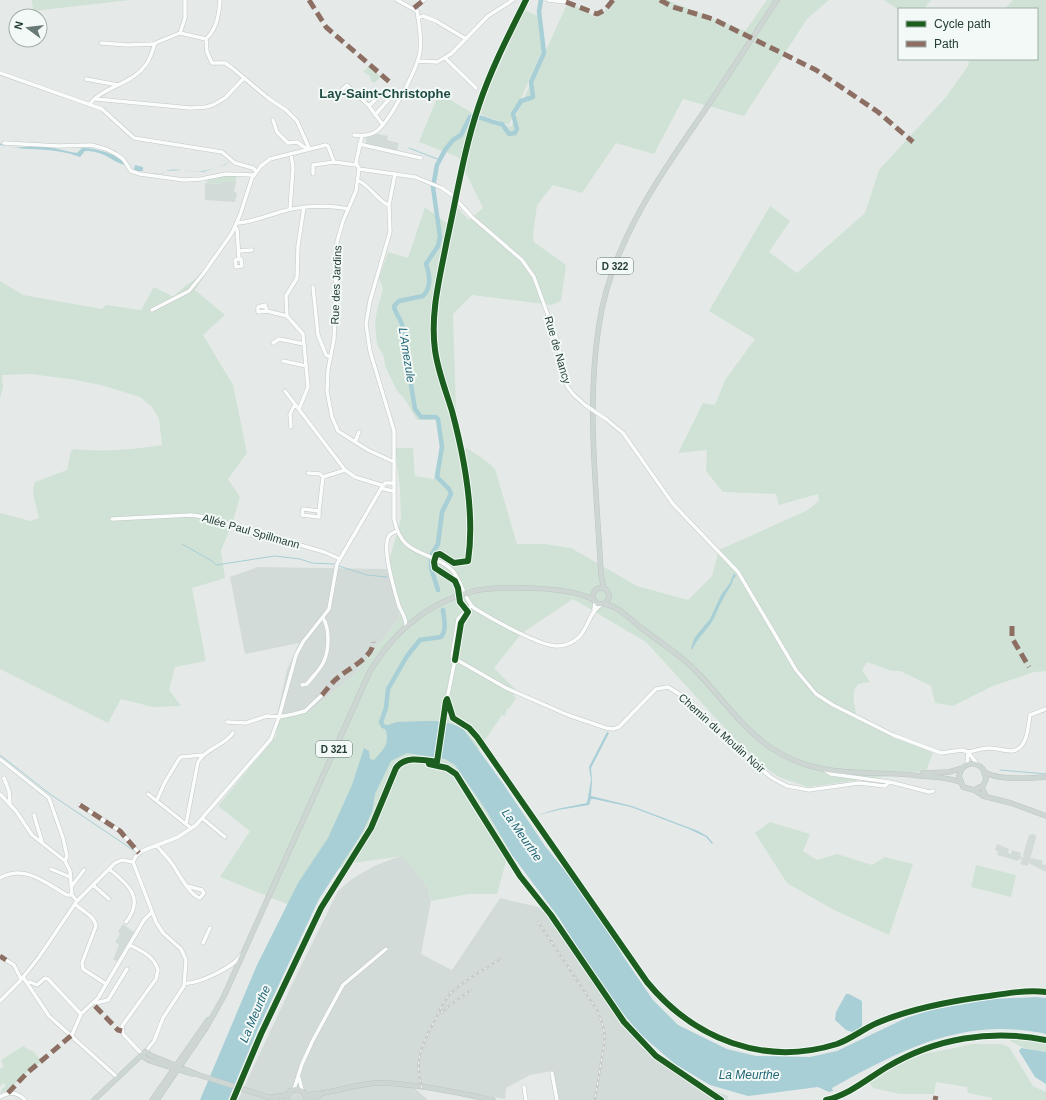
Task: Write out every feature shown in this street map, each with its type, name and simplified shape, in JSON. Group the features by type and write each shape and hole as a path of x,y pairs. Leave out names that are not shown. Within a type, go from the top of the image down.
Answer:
{"main road":[{"name":"D 322","path":"595,591 600,583 601,575 593,404 594,363 598,332 608,285 621,247 639,211 660,176 777,0"},
{"name":"D 322","path":"601,575 604,588"},
{"name":"D 321","path":"156,1100 217,1009 361,688 380,654 406,626 430,609 455,597 474,591 490,588 518,588 580,594 595,591"},
{"path":"620,611 594,601 595,591 604,588 608,592 609,599 620,611 678,654 698,673 747,728 760,739 788,757 825,770 840,772 914,774 942,773 963,768"},
{"name":"D 321","path":"580,594 594,601"},
{"path":"603,604 609,599"},
{"path":"960,782 960,773 967,764 978,765 990,775 1005,777 1046,777"},
{"path":"985,772 982,791 986,796"},
{"path":"914,774 960,782 966,788 974,790 980,795 1011,803 1046,816"},
{"path":"974,790 990,779 1005,777"},
{"path":"94,1100 143,1053 177,1068 241,1090 277,1100"},
{"name":"D 321","path":"152,1100 177,1068"},
{"path":"266,1097 286,1098 294,1089 302,1090 308,1098 358,1086 388,1083 493,1100"}],"street":[{"path":"180,34 185,18 185,0"},
{"path":"220,0 214,30 206,39 208,55 212,63 224,63 297,121 308,149"},
{"path":"397,0 466,39"},
{"path":"416,10 424,0"},
{"path":"418,61 434,62 445,58 452,53 488,16 512,0"},
{"path":"548,0 566,2"},
{"path":"354,135 362,136 374,132 391,116 418,61 420,48 416,10"},
{"path":"418,18 423,16"},
{"path":"101,43 128,46 154,44 180,34 206,39"},
{"path":"88,104 118,85 131,79 144,67 154,44"},
{"path":"445,58 476,88"},
{"path":"0,73 88,104 107,113 134,138 220,152 235,163 253,168 256,171"},
{"path":"96,99 190,108 206,106 213,105 225,98 244,78"},
{"path":"86,79 118,85"},
{"path":"336,96 347,85 369,106 383,125"},
{"path":"369,106 379,96"},
{"path":"375,115 390,98"},
{"path":"273,120 277,132 288,143 297,142 308,149"},
{"path":"359,169 356,165 359,144 362,136"},
{"path":"4,143 59,146 91,145 106,149 116,154 123,159 131,171 184,180 201,180 226,174 251,175"},
{"path":"359,144 421,158"},
{"path":"152,310 192,287 235,228 251,175 268,160 327,145 334,162"},
{"path":"290,209 293,168 291,154"},
{"path":"313,174 313,165 334,162 356,165"},
{"name":"Rue de Nancy","path":"359,169 415,177 438,186 448,192 472,217 522,260 529,269 557,340 567,386 573,394 623,433 673,504 738,572 796,670 807,685 821,697 893,735 941,753 962,750 968,752 987,748 1015,750 1024,742 1029,728 1030,715 1046,709"},
{"name":"Rue des Jardins","path":"359,169 356,191 341,227 337,242 334,338 330,357 327,390 332,417 338,431 387,460 394,462"},
{"path":"395,174 389,205 391,222 390,237 370,301 366,324 370,351 393,425 394,519 397,531 406,544 451,570 456,576 472,606 543,643 557,646 575,641 584,632 597,607 603,604"},
{"path":"358,181 389,205"},
{"path":"237,222 255,220 290,209 304,207 348,209"},
{"path":"287,316 286,296 297,279 298,246 304,207"},
{"path":"235,228 237,229 237,250 239,259"},
{"path":"237,250 252,250"},
{"path":"313,287 318,334 326,355 330,357"},
{"path":"267,311 287,316 302,331 308,388 299,409"},
{"path":"273,343 279,339 304,344"},
{"path":"283,361 306,366"},
{"path":"285,391 346,470 355,477 382,486 384,489 393,491"},
{"path":"291,428 290,414 295,404"},
{"path":"355,442 359,432"},
{"path":"323,477 346,470"},
{"path":"308,473 320,474 323,477"},
{"path":"320,511 302,509 302,515 319,517 320,511 323,477"},
{"path":"133,862 139,853 178,837 191,828 202,818 233,780 271,739 279,717 296,655 303,642 329,610 335,571 340,559 382,486 385,483 393,483"},
{"name":"Allée Paul Spillmann","path":"112,519 191,515 205,517 324,552 340,559"},
{"path":"397,531 390,536 387,549 399,605 406,617 406,626"},
{"path":"591,618 594,601"},
{"path":"444,714 455,660 452,655 456,626 461,615 472,606"},
{"path":"302,685 307,684 324,662 328,644 326,623 323,618"},
{"name":"Chemin du Moulin Noir","path":"455,660 512,691 568,715 610,729 618,727 656,689 668,687 693,704 760,768 777,781 791,787 809,790 859,783 884,786 889,782 933,792"},
{"path":"227,722 246,723 267,716 279,717 304,711 322,695"},
{"path":"157,800 165,782 181,757 202,755 229,739 233,733"},
{"path":"967,764 968,752"},
{"path":"968,752 978,765"},
{"path":"186,824 195,770 202,755"},
{"path":"0,758 49,798 63,838 72,894 81,910 92,917 96,924 96,929 82,963 83,969 106,984"},
{"path":"825,770 831,774 889,782"},
{"path":"938,777 942,773"},
{"path":"4,778 9,791 10,804"},
{"path":"0,794 10,804 30,832 66,861"},
{"path":"148,794 191,828"},
{"path":"80,805 120,831 139,853"},
{"path":"34,816 42,842"},
{"path":"202,818 225,837"},
{"path":"157,846 173,864 187,886 197,898 203,896 204,893 202,890 187,886"},
{"path":"0,1001 22,978 39,957 76,902 115,863 122,860 133,862"},
{"path":"130,945 148,955 156,963 158,970 156,979 122,1026 123,1034 143,1053 156,1038 163,1018 184,983 186,966 184,954 160,929 133,862"},
{"path":"51,869 70,877"},
{"path":"109,869 127,884 134,901 134,911 126,922"},
{"path":"71,887 84,870"},
{"path":"0,878 10,873 21,872 34,876 66,894 72,894"},
{"path":"526,883 525,884 551,916 615,1013 628,1028 657,1059 721,1100"},
{"path":"93,885 109,899"},
{"path":"72,1035 81,1014 98,998 144,920 152,912"},
{"path":"203,943 210,928"},
{"path":"184,983 198,981 231,965 239,958 252,933"},
{"path":"294,1089 302,1064 313,1040 343,985 386,949"},
{"path":"6,960 14,965 49,1016 72,1035 117,1077"},
{"path":"96,1003 108,1000 127,969"},
{"path":"27,983 30,982 37,985 45,978 48,979 81,1014"},
{"path":"552,1073 557,1100"},
{"path":"299,1077 302,1090"},
{"path":"524,1087 526,1100"},
{"path":"0,1097 11,1092 18,1094 25,1100"},
{"path":"826,1100 845,1095"}],"shaded area":[{"path":"378,134 388,136 387,140 399,143 397,151 366,144 366,137"},
{"path":"236,181 234,192 237,193 235,202 205,200 205,183 221,184 221,182"},
{"path":"258,567 387,569 400,618 353,676 309,712 277,715 287,670 299,643 245,654 230,577"},
{"path":"1029,835 1036,835 1036,838 1030,859 1032,858 1043,861 1042,864 1046,865 1046,872 1030,864 1030,862 1027,866 1020,864 1022,860 1019,859 1018,861 997,855 998,851 995,850 997,844 1009,849 1008,853 1011,854 1012,850 1021,853 1020,856 1024,858 1023,855"},
{"path":"403,855 428,888 431,901 421,954 452,970 500,898 551,910 632,1027 659,1055 711,1090 728,1096 727,1100 559,1100 553,1071 530,1075 506,1088 505,1099 414,1084 413,1087 428,1100 238,1100 338,891 352,879 374,866"},
{"path":"123,924 135,933 117,961 113,960 119,945 115,942 120,934 118,931"}],"green space":[{"path":"32,0 130,0 48,9 48,8 33,8"},
{"path":"615,0 667,0 745,31 767,0 829,0 807,19 744,116 683,99 654,154 616,143 582,193 553,185 537,205 533,235 534,242 566,265 561,301 552,305 472,295 453,314 457,442 482,458 495,469 517,544 544,544 571,548 637,586 688,600 712,576 719,550 808,510 819,501 818,494 779,505 776,494 723,492 706,471 707,450 678,453 703,403 715,405 725,380 755,339 709,311 770,206 790,221 769,252 797,273 865,213 879,170 946,97 968,66 969,60 1038,60 1038,8 1006,8 1013,0 1046,0 1046,671 1034,672 993,686 953,706 935,703 931,686 900,671 892,671 867,662 862,670 870,682 858,684 854,692 857,718 933,753 926,771 808,787 779,777 755,761 646,642 573,599 522,633 494,668 517,691 513,696 516,698 509,709 506,708 507,710 505,716 502,715 477,752 527,849 506,861 497,894 469,894 431,901 428,888 403,856 353,863 314,878 289,905 220,877 250,831 218,806 276,736 277,715 309,712 353,676 400,618 387,569 401,518 400,489 395,448 413,448 415,476 434,479 440,441 438,426 435,420 417,420 404,398 397,391 385,366 384,357 377,344 375,325 377,310 383,289 379,278 388,252 408,258 425,207 449,225 453,203 469,220 483,208 458,157 419,142 439,93 474,114 511,127 568,2 597,18"},
{"path":"884,0 931,0 925,8 898,8 898,9"},
{"path":"524,10 538,16 542,51 509,125 480,114 492,81"},
{"path":"369,66 381,77 374,83 371,81 370,76 363,72"},
{"path":"236,175 236,181 222,182 221,184 207,183 207,179"},
{"path":"201,273 204,276 195,290 225,315 203,335 233,385 247,453 228,479 240,497 232,524 221,551 225,578 192,588 206,661 175,667 169,690 181,706 153,707 121,699 108,723 0,669 0,513 30,521 39,518 33,491 35,482 67,470 71,451 74,449 118,450 162,445 159,419 152,407 140,397 101,385 70,379 30,374 2,375 3,387 0,399 0,281 23,295 102,309 106,305 141,310 154,287 174,297 180,290"},
{"path":"770,822 810,834 803,851 817,860 837,854 872,865 885,857 913,864 889,935 836,911 787,883 755,833"},
{"path":"976,865 1016,875 1011,897 971,887"},
{"path":"1011,1036 1046,1041 1046,1052 1024,1048 1010,1041"},
{"path":"971,1044 1001,1044 1009,1047 1033,1086 1046,1092 1046,1100 992,1100 992,1098 968,1093 967,1087 936,1082 934,1094 900,1094 873,1088 868,1080 920,1055"},
{"path":"23,1046 31,1051 32,1050 42,1061 21,1077 12,1087 0,1094 2,1089 6,1086 4,1083 0,1086 0,1069 4,1067 1,1060"}],"water":[{"path":"42,146 77,153 82,148 95,149 123,160 131,168 125,163 125,165 103,154 92,151 85,151 80,157 59,151 19,148"},
{"path":"135,165 143,167 143,171 136,171 160,174 136,172 134,170"},
{"path":"175,169 183,170 181,170 166,171"},
{"path":"734,573 736,576 713,620 697,640 692,650 691,648 695,637 710,619 721,595 730,583"},
{"name":"La Meurthe","path":"432,721 449,723 464,730 504,785 545,846 598,912 623,956 653,1000 678,1025 727,1049 756,1056 810,1057 837,1051 906,1018 931,1010 991,999 1046,998 1046,1034 1016,1030 988,1030 960,1033 908,1049 832,1088 833,1091 829,1092 818,1087 748,1096 710,1085 675,1064 640,1034 606,993 559,918 512,855 486,810 455,765 445,759 407,753 391,761 375,794 372,812 362,833 319,899 258,1029 228,1100 200,1100 257,965 298,883 328,838 352,785 364,748 369,751 370,759 374,760 387,742 385,726 397,722"},
{"path":"607,732 609,733 591,768 592,781 591,796 632,806 698,831 707,836 713,843 712,844 706,837 689,829 631,807 594,799 591,799 589,805 558,810 535,816 557,809 587,803 591,780 589,767"},
{"path":"846,994 849,994 862,1001 862,1029 855,1033 846,1030 835,1020 836,1012"},
{"path":"1021,1048 1046,1052 1046,1084 1035,1077 1019,1051"}],"waterway":[{"name":"L'Amezule","path":"438,590 431,568 431,559 432,554 438,544 442,512 451,494 449,489 437,477 442,447 438,419 436,417 421,417 415,409 402,325 394,306 399,301 423,296 428,289 429,277 426,264 438,246 440,237 433,187 437,165 445,150 453,140 461,135 470,117 478,117 502,124 509,134 515,133 517,129 513,114 521,101 533,97 531,82 544,53 539,11 541,0"},
{"path":"409,148 440,160"},
{"path":"182,544 212,561 216,565 275,556 300,559 312,563 334,564"},
{"path":"339,566 367,575 387,577"},
{"name":"L'Amezule","path":"390,729 383,726 381,722 386,708 388,689 407,656 420,640 441,637 445,628 443,610"},
{"path":"0,755 50,794 136,852"},
{"path":"1000,770 1046,774"}],"railway":[{"path":"538,922 597,1010 603,1026 605,1037 595,1100"},
{"path":"422,1088 419,1078 419,1060 423,1043 442,1005 457,987 500,959"},
{"path":"441,1013 471,990"}],"marked path":[{"path":"309,0 326,27 392,84"},
{"path":"414,8 424,0"},
{"path":"566,2 597,14 605,10 613,0"},
{"path":"660,0 673,7 713,19 816,70 878,112 913,142"},
{"path":"1012,626 1012,638 1029,667"},
{"path":"322,695 337,678 366,657 370,652 373,642"},
{"path":"80,805 120,831 139,853"},
{"path":"0,956 6,960"},
{"path":"95,1006 118,1030 122,1031"},
{"path":"8,1093 27,1073 72,1035"},
{"path":"935,1100 936,1096"}],"cycle path":[{"path":"455,660 461,623 468,612 460,602 458,588 455,581 435,568 434,562 436,555 440,554 454,563 468,561 470,543 469,505 461,447 436,358 434,336 435,309 439,281 465,155 474,122 495,65 526,0"},
{"path":"447,699 453,718 469,728 477,737 647,982 666,1002 686,1019 709,1033 732,1043 757,1050 783,1052 810,1050 837,1044 877,1023 918,1009 960,1000 1003,994 1039,991 1046,992"},
{"path":"233,1100 261,1034 321,908 371,828 396,768 404,761 415,759 437,762 446,701"},
{"path":"429,764 447,768 456,774 520,876 551,915 624,1022 656,1056 721,1100"},
{"path":"826,1100 850,1091 887,1067 906,1057 944,1043 964,1038 984,1036 1025,1037 1046,1040"}],"district":[{"name":"Lay-Saint-Christophe","path":"385,93"}]}
